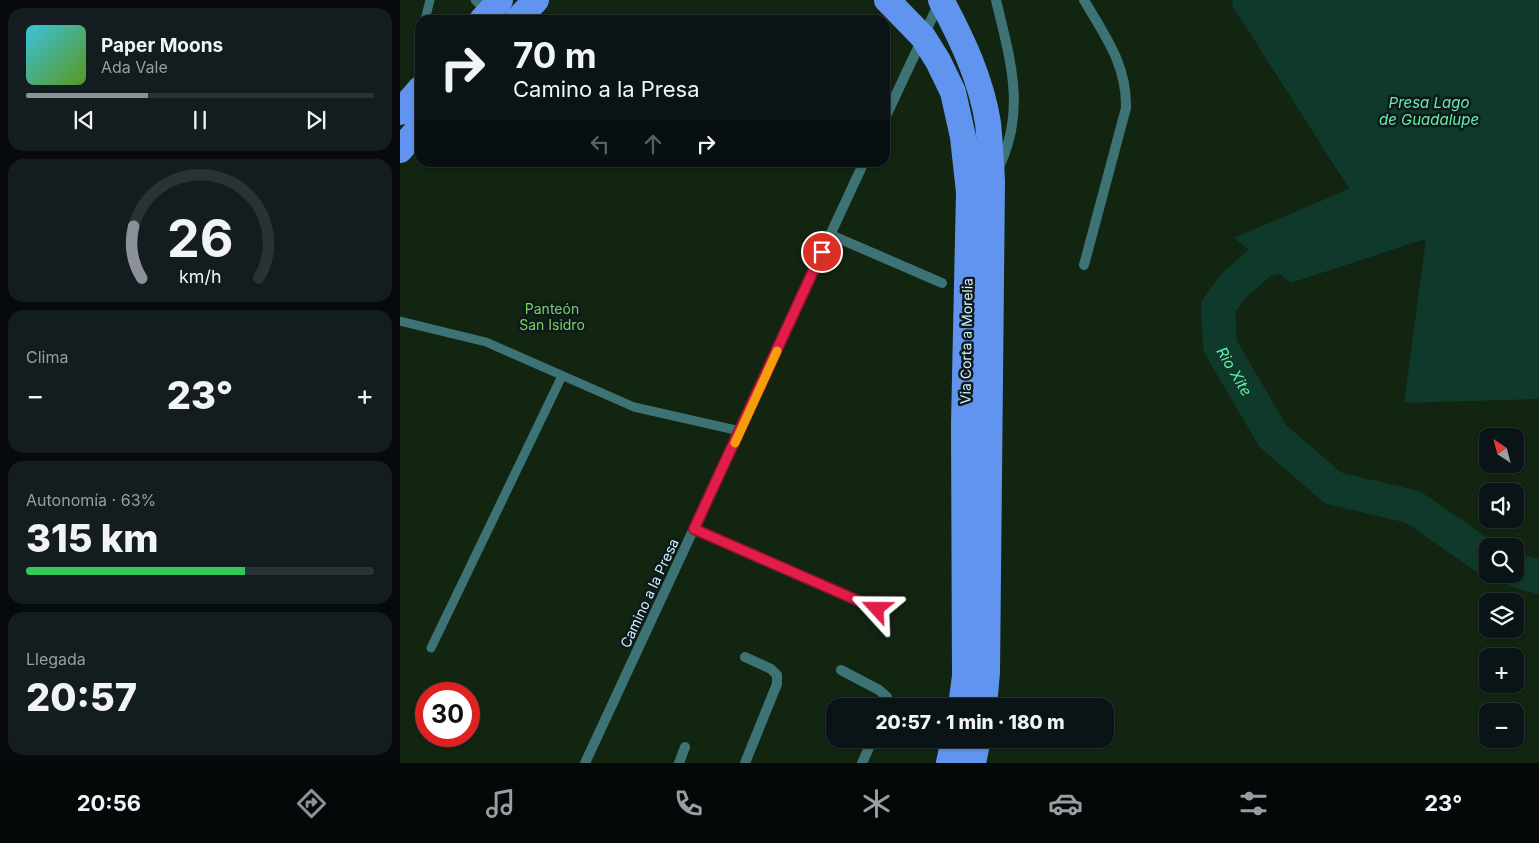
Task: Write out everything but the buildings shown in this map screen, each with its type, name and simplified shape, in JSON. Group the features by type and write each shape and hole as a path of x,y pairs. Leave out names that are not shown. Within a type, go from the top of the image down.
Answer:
{"main road":[{"path":"522,15 536,0"},
{"name":"Via Corta a Morelia","path":"887,0 923,37 938,61 953,92 963,137 969,192 964,424 965,676 962,698"},
{"name":"Via Corta a Morelia","path":"941,0 963,41 977,80 988,123 992,181 987,672 985,698"},
{"path":"400,112 415,95"},
{"path":"400,150 415,133"},
{"path":"949,763 952,748"},
{"path":"973,763 976,748"}],"street":[{"path":"890,107 941,0"},
{"path":"992,181 1008,150 1014,119 1015,89 1010,56 996,0"},
{"path":"1084,0 1116,56 1126,89 1126,108 1084,265"},
{"name":"Camino a la Presa","path":"585,763 862,167"},
{"path":"831,235 942,282"},
{"path":"694,529 877,609"},
{"path":"745,657 770,669 777,675 777,684 745,763"},
{"path":"842,670 879,690 887,698"},
{"path":"679,763 686,747"},
{"path":"862,763 869,748"}],"lane":[{"path":"426,15 430,0"},
{"path":"400,321 486,342 634,407 740,431"},
{"path":"431,648 562,376"}],"green space":[{"name":"Panteón San Isidro","path":"400,0 1232,0 1233,7 1349,190 1235,238 1291,283 1427,239 1404,403 1539,399 1539,763 400,763"}],"water":[{"name":"Presa Lago de Guadalupe","path":"1232,0 1539,0 1539,399 1404,403 1426,239 1291,283 1234,238 1349,189 1233,7"}],"waterway":[{"name":"Rio Xite","path":"1308,249 1263,260 1235,284 1218,307 1220,346 1273,436 1333,488 1413,507 1479,553"},
{"name":"Rio Xite","path":"1524,573 1539,577"}],"slow traffic":[{"path":"735,443 777,351"}],"route":[{"path":"822,252 694,529 877,609"}]}
